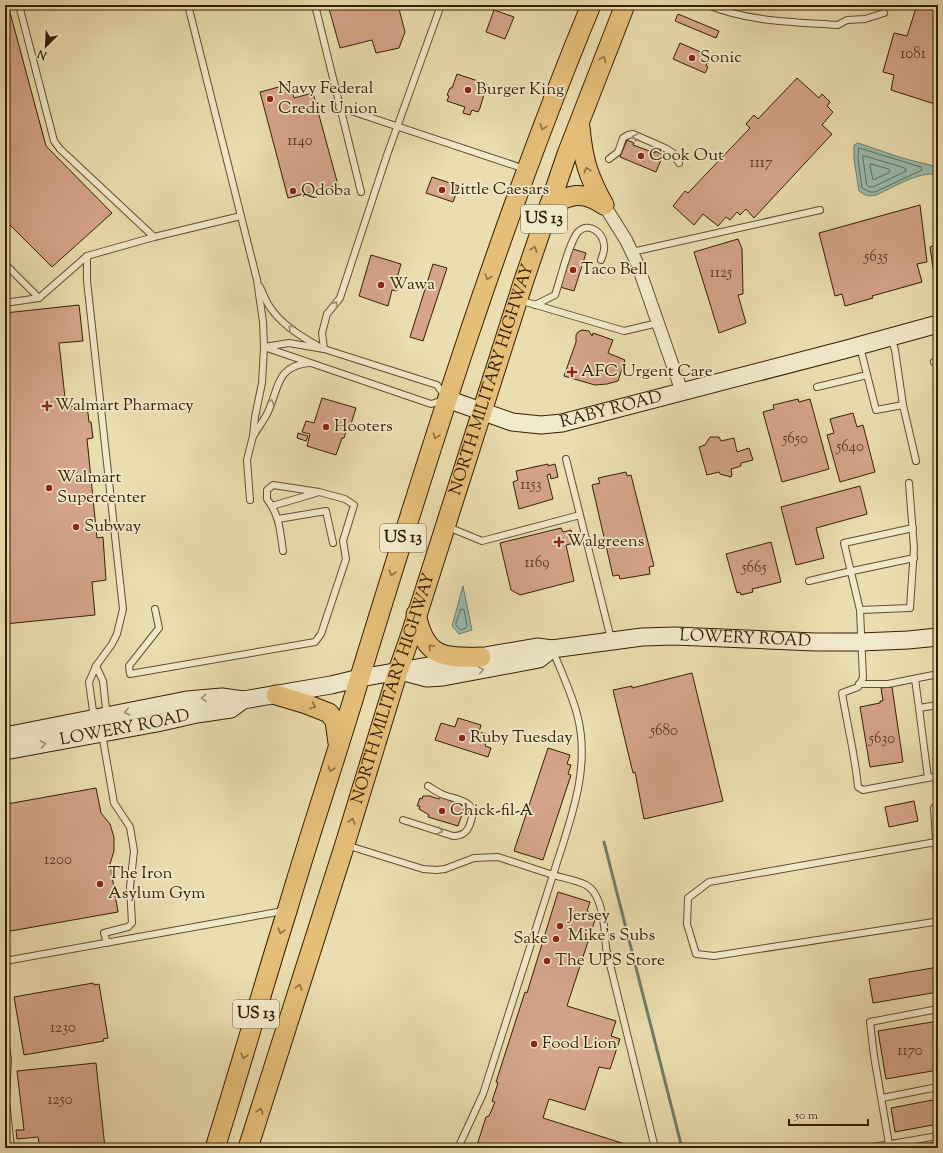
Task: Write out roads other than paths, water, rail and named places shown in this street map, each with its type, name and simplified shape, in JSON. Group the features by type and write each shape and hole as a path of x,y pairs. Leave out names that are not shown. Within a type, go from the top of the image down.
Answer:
{"main road":[{"name":"NORTH MILITARY HIGHWAY","path":"215,1148 242,1063 287,910 447,399 489,273 527,169 591,5"},
{"name":"NORTH MILITARY HIGHWAY","path":"248,1148 345,844 416,614 548,207 579,121 625,5"},
{"path":"579,121 582,150 587,170 604,205"},
{"path":"548,207 570,196 577,195 596,199 604,205"},
{"path":"416,614 419,628 430,648 459,658 481,657"},
{"path":"276,695 329,713 335,721 339,745"}],"street":[{"path":"604,205 616,222 637,263 682,392"},
{"name":"RABY ROAD","path":"447,399 512,422 541,425 562,423 860,346 938,324"},
{"name":"LOWERY ROAD","path":"5,736 100,722 157,723 197,714 231,709 243,700 537,647 552,649 612,641 675,636 815,642 861,642 908,640 938,636"},
{"name":"LOWERY ROAD","path":"398,671 427,678 443,677 539,659 552,649"},
{"name":"LOWERY ROAD","path":"5,751 100,722"}],"lane":[{"path":"19,5 54,141 60,149 154,237"},
{"path":"188,5 257,280 263,322 264,347 262,383 255,417 253,436 247,460 250,500"},
{"path":"315,5 361,192"},
{"path":"324,349 322,333 327,314 340,298 397,125 441,5"},
{"path":"708,5 721,10 769,20 838,25 847,20 864,19 884,13"},
{"path":"340,107 527,169"},
{"path":"610,159 618,152 623,138 633,134 667,149 673,153 678,163"},
{"path":"632,252 820,210"},
{"path":"5,303 39,298 87,256 154,237 241,216"},
{"path":"535,305 555,295 572,243 580,230 588,227 596,229 601,235 605,250 602,260"},
{"path":"87,256 87,285 123,609 117,634 112,644 96,666 89,682 93,711 100,722 114,803 130,827 134,851 130,887 132,923 128,927 104,933 106,943"},
{"path":"5,264 39,298"},
{"path":"257,280 268,305 280,319 304,338 324,349"},
{"path":"518,299 624,331 658,323"},
{"path":"891,337 895,350 903,404 916,461"},
{"path":"289,343 324,349 437,385 447,399 431,404 264,347 289,343"},
{"path":"860,346 876,410 903,404"},
{"path":"253,436 268,413 282,376 290,368 299,364 313,363"},
{"path":"817,387 867,375"},
{"path":"566,459 612,641"},
{"path":"860,610 910,608 914,548 909,483"},
{"path":"155,609 159,628 129,666 130,674 315,642 321,634 343,570 346,559 343,541 354,506 345,499 318,492 274,485 267,490 267,499 278,519 283,551"},
{"path":"272,506 318,492"},
{"path":"278,519 326,511 333,543"},
{"path":"445,526 482,540 580,515"},
{"path":"913,528 844,543 860,610 863,678 858,687 842,693 846,722 856,766 858,787 863,790 938,776"},
{"path":"809,581 914,558"},
{"path":"458,1148 482,1094 578,794 582,766 582,748 577,714 552,649"},
{"path":"96,666 103,681 106,709 100,722"},
{"path":"859,684 888,684 938,674"},
{"path":"915,679 928,778"},
{"path":"919,708 938,705"},
{"path":"402,820 453,836 460,836 467,831 473,816 472,809 466,803 442,795 428,786"},
{"path":"938,807 934,808 938,871"},
{"path":"936,842 709,882 688,898 687,924 696,954 714,956 934,922 938,919"},
{"path":"345,844 424,869 446,869 474,858 498,857 586,885 596,895 605,934 606,948 655,1148"},
{"path":"5,961 287,910"},
{"path":"889,1144 874,1056 870,1022 938,1009"},
{"path":"5,1040 8,1059 6,1100 11,1148"},
{"path":"882,1098 938,1087"},
{"path":"867,1148 938,1136"}],"water":[{"path":"858,143 902,158 938,167 938,174 922,175 876,195 865,195 859,191 854,159 854,145"},
{"path":"463,586 472,630 459,634 452,626"}],"waterway":[{"path":"604,842 682,1148"}],"place":[{"name":"Sonic","path":"692,58"},
{"name":"Burger King","path":"468,90"},
{"name":"Navy Federal Credit Union","path":"270,99"},
{"name":"Cook Out","path":"641,156"},
{"name":"Little Caesars","path":"442,190"},
{"name":"Qdoba","path":"293,191"},
{"name":"Taco Bell","path":"573,270"},
{"name":"Wawa","path":"381,285"},
{"name":"AFC Urgent Care","path":"572,372"},
{"name":"Walmart Pharmacy","path":"47,406"},
{"name":"Hooters","path":"326,427"},
{"name":"Walmart Supercenter","path":"49,488"},
{"name":"Subway","path":"76,527"},
{"name":"Walgreens","path":"559,542"},
{"name":"Ruby Tuesday","path":"462,738"},
{"name":"Chick-fil-A","path":"442,811"},
{"name":"The Iron Asylum Gym","path":"100,884"},
{"name":"Jersey Mike's Subs","path":"560,926"},
{"name":"Sake","path":"556,939"},
{"name":"The UPS Store","path":"547,961"},
{"name":"Food Lion","path":"534,1044"}]}
